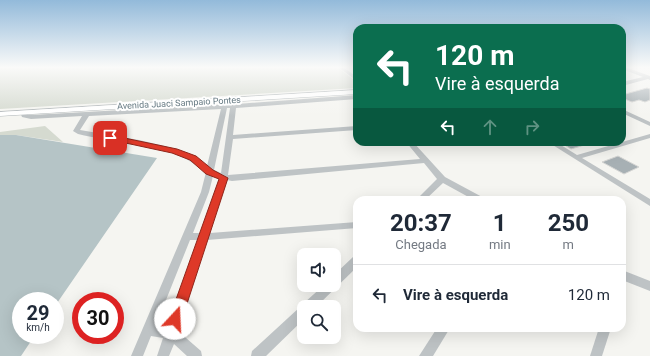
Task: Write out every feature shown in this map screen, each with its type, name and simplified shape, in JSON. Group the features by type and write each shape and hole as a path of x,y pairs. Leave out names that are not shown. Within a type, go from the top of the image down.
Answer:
{"main road":[{"name":"Avenida Juaci Sampaio Pontes","path":"0,114 234,103 353,92"}],"street":[{"path":"23,112 24,116 31,117 86,115 224,107 234,103 353,97"},
{"path":"163,356 224,178 234,103"},
{"path":"137,356 205,192 224,107"},
{"path":"626,113 650,124"},
{"path":"86,115 76,131 174,151 193,158 210,172 224,178 425,161"},
{"path":"230,137 353,128"},
{"path":"626,143 650,136"},
{"path":"412,146 442,179 474,196"},
{"path":"558,146 650,203"},
{"path":"576,157 615,146"},
{"path":"424,196 442,179"},
{"path":"188,236 205,237 353,225"},
{"path":"341,275 353,264"},
{"path":"626,277 650,286"},
{"path":"315,300 324,292"},
{"path":"257,356 297,318"},
{"path":"148,330 170,333 196,356"},
{"path":"425,356 441,332"},
{"path":"596,356 604,332"}],"shaded area":[{"path":"0,84 353,84 353,88 0,109"},
{"path":"45,126 63,142 16,135 0,135 0,132"},
{"path":"0,135 16,135 157,158 64,293 12,292 12,344 29,344 21,356 0,356"}],"building":[{"path":"647,88 650,89 650,100 645,102 639,100 632,102 626,100 626,94"},
{"path":"566,146 581,146 571,149"},
{"path":"618,156 639,167 624,174 602,162"}],"route":[{"path":"110,138 174,151 193,158 210,172 224,178 205,237 175,319"}]}
